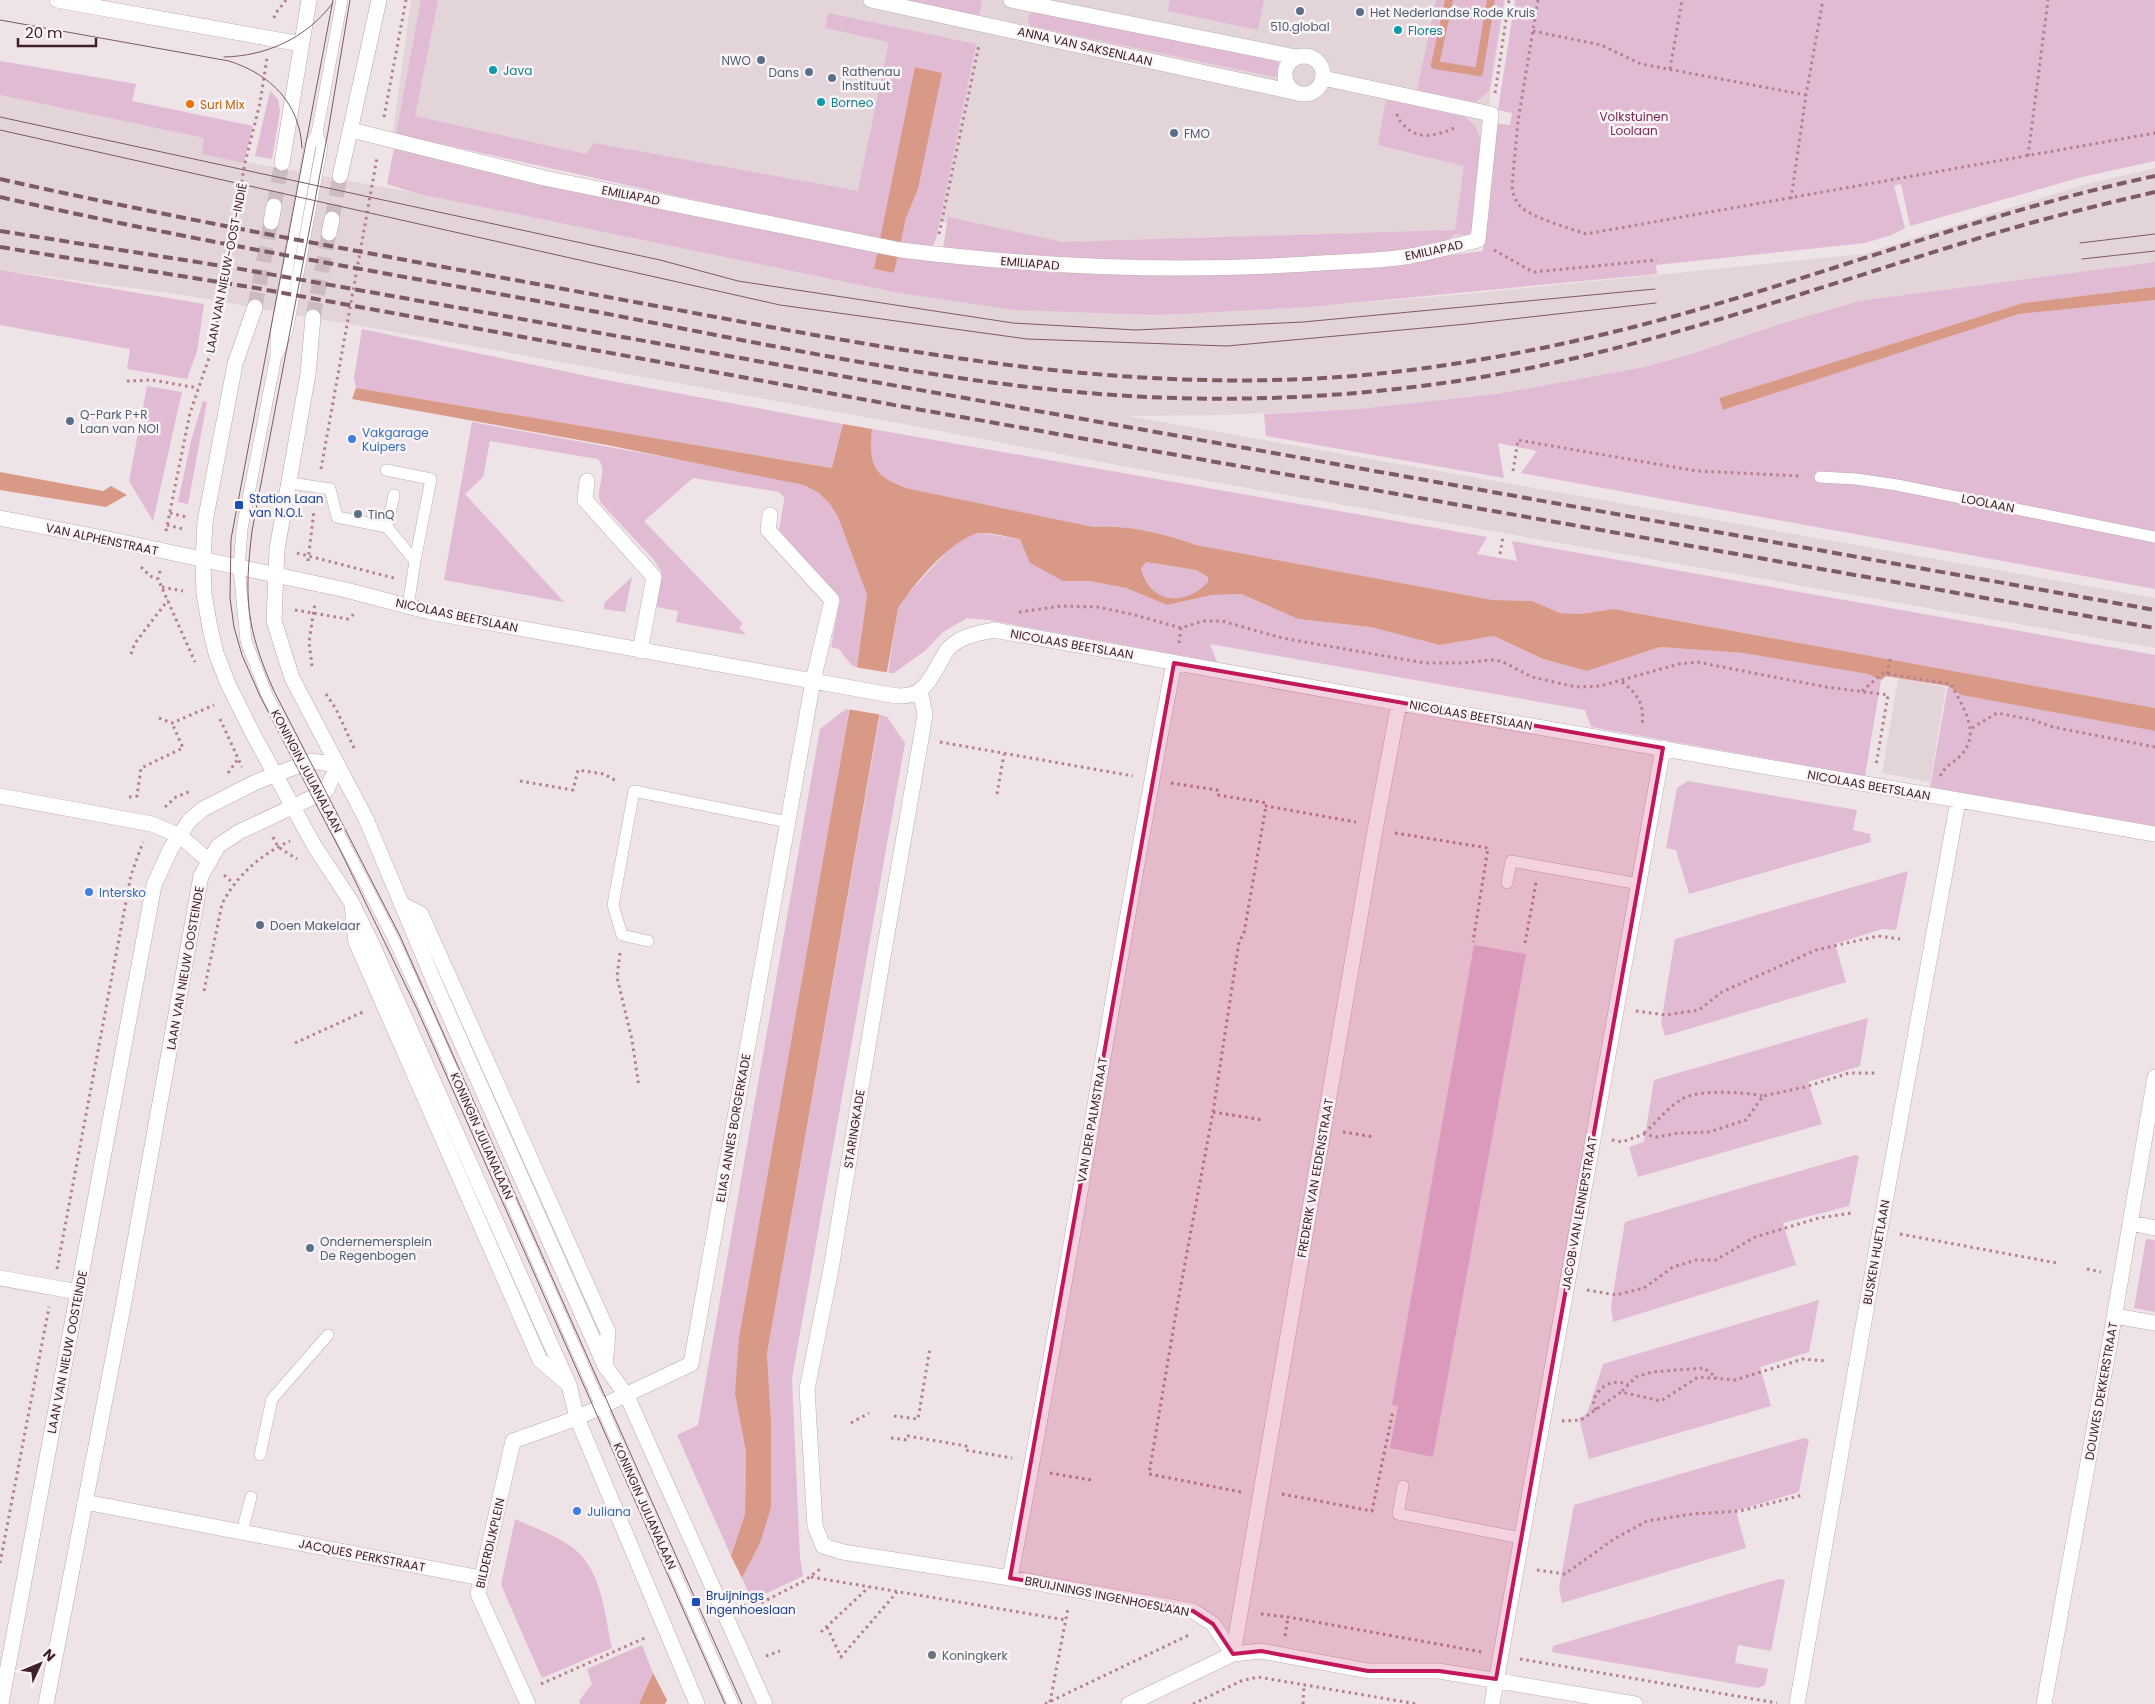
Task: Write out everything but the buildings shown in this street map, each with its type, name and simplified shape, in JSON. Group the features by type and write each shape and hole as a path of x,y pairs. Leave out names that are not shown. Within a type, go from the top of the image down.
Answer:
{"street":[{"path":"57,0 301,44"},
{"path":"282,163 309,0"},
{"path":"340,176 379,0"},
{"name":"ANNA VAN SAKSENLAAN","path":"871,0 1298,93"},
{"path":"1010,0 1296,58 1307,56 1317,60 1323,70 1323,78 1315,91 1304,94 1298,93 1288,86 1285,76 1288,65 1296,58"},
{"path":"1323,78 1491,114"},
{"name":"EMILIAPAD","path":"350,130 544,178 901,250 1062,266 1140,269 1257,267 1403,257 1478,240 1491,114"},
{"path":"271,222 274,206"},
{"path":"203,560 206,522 235,364 255,307"},
{"path":"274,576 277,548 308,374 313,317"},
{"path":"586,481 585,500 654,577 640,651"},
{"path":"770,515 768,530 832,600 814,681"},
{"name":"VAN ALPHENSTRAAT","path":"0,518 108,539 239,568"},
{"name":"KONINGIN JULIANALAAN","path":"203,560 204,594 216,653 228,684 292,808 352,903 569,1385 577,1418 697,1704"},
{"name":"NICOLAAS BEETSLAAN","path":"239,568 346,590 408,606 640,651 905,698 920,691 931,679 948,649 970,634 994,630 1399,703 2155,834"},
{"name":"KONINGIN JULIANALAAN","path":"274,576 274,621 292,678 366,819 401,904 605,1366 627,1396 765,1704"},
{"name":"VAN DER PALMSTRAAT","path":"1010,1578 1032,1466 1151,779 1174,663"},
{"name":"ELIAS ANNES BORGERKADE","path":"627,1396 691,1364 814,681"},
{"name":"STARINGKADE","path":"843,1552 823,1546 816,1526 807,1389 831,1269 921,739 925,714 920,691"},
{"name":"FREDERIK VAN EEDENSTRAAT","path":"1233,1654 1375,830 1399,703"},
{"name":"JACOB VAN LENNEPSTRAAT","path":"1492,1704 1663,748"},
{"name":"LAAN VAN NIEUW OOSTEINDE","path":"1,1704 154,885 171,848 190,820 203,809 274,775 311,761 338,765 326,791 239,832 218,846 201,876 123,1307 46,1704"},
{"path":"0,796 152,824 180,836 209,861"},
{"name":"BUSKEN HUETLAAN","path":"1797,1704 1958,801"},
{"name":"KONINGIN JULIANALAAN","path":"352,903 356,942 540,1360 569,1385"},
{"name":"DOUWES DEKKERSTRAAT","path":"2044,1704 2115,1316 2155,1077"},
{"path":"2130,1223 2155,1228"},
{"path":"0,1278 78,1292"},
{"path":"2115,1316 2155,1323"},
{"path":"577,1418 627,1396"},
{"name":"BILDERDIJKPLEIN","path":"526,1698 478,1594 513,1441 577,1418"},
{"name":"JACQUES PERKSTRAAT","path":"85,1502 481,1578"},
{"name":"BRUIJNINGS INGENHOESLAAN","path":"843,1552 1010,1578 1193,1611 1213,1624 1233,1654"},
{"path":"1129,1704 1233,1654 1261,1650 1368,1671 1439,1671 1496,1679 1635,1704"}],"lane":[{"path":"239,568 242,529 276,356 287,332 322,147 317,133 342,0"},
{"path":"386,470 431,479 408,606"},
{"name":"LOOLAAN","path":"1820,477 1856,479 1897,485 2155,537"},
{"path":"290,483 330,489 337,517 387,527 415,561"},
{"path":"387,527 394,495"},
{"name":"KONINGIN JULIANALAAN","path":"239,568 246,641 267,695 393,938 733,1704"},
{"path":"648,942 622,935 613,905 634,791 788,822"},
{"path":"1507,883 1511,861 1639,884"},
{"path":"260,1455 272,1399 328,1335"},
{"path":"1403,1486 1398,1514 1521,1538"},
{"path":"242,1532 251,1497"}],"path":[{"path":"313,670 309,642 316,600 311,584 307,556 335,387 406,0"},
{"path":"1491,114 1510,0"},
{"path":"1538,0 1518,121 1512,186 1513,196 1524,210 1586,234 2155,133"},
{"path":"1670,69 1682,0"},
{"path":"1791,199 1806,95 1823,0"},
{"path":"2028,156 2048,0"},
{"path":"934,254 983,24"},
{"path":"1532,31 1602,45 1641,64 1806,95"},
{"name":"LAAN VAN NIEUW-OOST-INDIË","path":"167,525 190,413 212,348 245,163 260,103 262,76 271,38"},
{"path":"1478,240 1533,272 1657,260"},
{"path":"127,381 152,380 198,388"},
{"path":"1513,471 1518,440 1697,471 1820,477"},
{"path":"1500,554 1503,537"},
{"path":"131,654 135,643 168,600"},
{"path":"994,630 998,617 1029,610 1061,606 1098,607 1181,628 1203,622 1222,621 1282,638 1425,663 1501,661 1532,677 1576,687 1600,686 1679,664 1697,662 1826,687 1888,695 1872,785"},
{"path":"1887,674 1891,656"},
{"path":"1861,691 1883,673 1951,684 1972,728 1969,742 1962,755 1948,765 1940,775 1937,797"},
{"path":"1621,681 1632,689 1641,702 1643,717 1638,743"},
{"path":"325,693 336,709 357,753"},
{"path":"159,718 172,723 214,705"},
{"path":"1972,728 1997,713 2033,720 2053,727 2155,747"},
{"path":"117,818 122,798 137,796 140,768 183,748 172,723"},
{"path":"921,739 1217,790 1217,795 1267,803 1244,933 1240,942 1213,1112 1178,1301 1149,1474 1372,1511 1393,1411"},
{"path":"997,794 1004,754"},
{"path":"520,781 573,790 578,770 604,774 634,791"},
{"path":"1266,806 1360,823 1375,830 1488,848 1473,942"},
{"path":"1525,944 1534,896"},
{"path":"622,935 617,977 632,1040 639,1087"},
{"path":"1616,1008 1666,1015 1699,1010 1722,992 1816,950 1878,936 1900,939"},
{"path":"295,1043 383,1002"},
{"path":"1593,1137 1622,1142 1644,1134 1669,1108 1683,1098 1694,1094 1746,1092 1763,1096 1805,1087 1849,1073 1877,1073"},
{"path":"1644,1134 1657,1138 1680,1133 1709,1132 1746,1120 1763,1096"},
{"path":"1213,1112 1263,1120"},
{"path":"1566,1286 1616,1295 1644,1288 1673,1266 1696,1260 1716,1260 1755,1237 1820,1218 1852,1213"},
{"path":"1880,1230 2057,1263"},
{"path":"894,1416 918,1419 930,1348"},
{"path":"1621,1392 1660,1402 1698,1377 1735,1380 1803,1359 1826,1361"},
{"path":"1542,1422 1581,1420 1621,1392 1636,1377 1652,1372 1675,1368 1704,1368 1718,1378"},
{"path":"1596,1410 1593,1401 1598,1391 1608,1383 1618,1381 1629,1384"},
{"path":"851,1423 869,1413"},
{"path":"892,1438 907,1440 908,1436 966,1446 965,1450 1091,1480"},
{"path":"1516,1568 1565,1574 1614,1539 1647,1521 1692,1514 1740,1511 1803,1495"},
{"path":"719,1602 753,1607 811,1577 843,1552"},
{"path":"811,1577 1066,1620"},
{"path":"821,1632 870,1587"},
{"path":"1050,1702 1072,1590"},
{"path":"827,1627 842,1658 898,1592"},
{"path":"526,1698 666,1629"},
{"path":"1192,1704 1241,1681 1258,1677 1417,1704"},
{"path":"1303,1704 1304,1684"}],"highlighted area":[{"path":"1174,663 1663,748 1496,1679 1439,1671 1368,1671 1261,1651 1233,1654 1213,1624 1193,1611 1010,1578"}],"shaded area":[{"path":"411,0 1505,0 1489,103 1462,241 1065,248 946,223 906,218 880,239 393,132"},
{"path":"915,67 942,73 918,189 906,218 894,273 874,269"},
{"path":"0,95 204,138 203,154 415,193 894,292 1160,315 1309,307 1467,294 1863,254 2083,185 2155,168 2155,262 1859,301 1777,325 1695,353 1643,367 1496,394 1358,409 1222,415 1128,416 2155,598 2155,648 1112,464 909,425 389,331 183,295 0,270"},
{"path":"2155,287 2155,300 2019,314 1723,410 1719,398 2023,303"},
{"path":"356,388 832,468 843,424 872,429 871,452 876,468 888,480 910,489 1094,527 1132,528 1172,537 1196,545 1493,600 1532,601 1560,613 1580,614 1614,609 2155,708 2155,731 1961,695 1948,686 1886,676 1881,680 1868,674 1743,653 1660,647 1587,671 1543,659 1494,636 1440,645 1370,627 1298,619 1241,594 1212,595 1167,605 1126,588 1089,581 1063,581 1030,563 1020,539 996,534 982,533 971,535 947,551 923,575 898,609 767,1354 771,1419 771,1507 760,1543 742,1578 731,1556 745,1514 746,1452 735,1394 739,1338 857,667 867,595 838,517 830,504 819,493 804,485 607,445 352,399","holes":["1146,562 1196,570 1208,577 1208,582 1199,590 1189,595 1170,598 1152,589 1141,569"]},
{"path":"0,472 103,491 111,486 127,495 106,507 0,490"},
{"path":"1898,678 1946,687 1930,782 1882,773"},
{"path":"653,1673 667,1700 665,1704 639,1704"}],"green space":[{"path":"421,0 438,0 415,116 586,154 594,143 858,191 889,42 825,28 828,13 976,44 936,239 933,245 922,248 900,243 906,218 918,189 942,73 880,241 396,134"},
{"path":"900,0 979,0 982,1 979,17"},
{"path":"1170,0 1264,0 1258,30 1168,11"},
{"path":"1436,0 1504,0 1489,91 1476,102 1417,90"},
{"name":"Volkstuinen Loolaan","path":"1515,0 2155,0 2155,161 2082,177 1910,226 1901,184 1894,186 1905,228 1892,235 1865,243 1656,265 1657,274 1309,307 1160,315 1014,310 894,292 415,193 387,184 395,144 706,216 878,253 874,269 894,273 897,256 1057,273 1250,272 1406,261 1483,251 1496,123 1510,125 1512,113 1498,110"},
{"path":"1034,11 1276,61 1280,65 1279,74 1274,77 1031,26 1028,21 1029,15"},
{"path":"0,61 136,84 132,101 253,126 244,163 202,154 204,138 0,95"},
{"path":"270,91 278,99 280,111 272,159 255,156"},
{"path":"1386,100 1465,117 1475,126 1481,141 1473,236 1455,234 1448,240 1437,244 1396,251 1188,263 1080,260 943,248 948,217 1063,242 1455,230 1464,166 1378,145"},
{"path":"2155,262 2155,287 2023,303 1719,398 1723,410 2019,314 2155,300 2155,589 1521,473 1537,451 1498,443 1504,478 1266,436 1264,414 1358,409 1496,394 1644,367 1695,353 1777,325 1859,301"},
{"path":"0,270 204,304 197,351 187,379 127,369 130,349 0,325"},
{"path":"362,329 601,379 843,424 833,468 356,388 354,378"},
{"path":"147,386 182,392 153,521 129,481"},
{"path":"203,401 207,402 188,504 178,502 191,441"},
{"path":"472,422 751,473 804,485 819,493 830,504 838,517 867,595 857,667 852,666 839,649 831,647 838,610 836,600 779,530 784,497 779,492 693,478 644,521 743,624 739,627 746,635 676,622 678,611 657,607 661,571 654,560 600,502 599,491 602,468 601,463 597,459 490,441 483,477 465,494 564,602 444,580"},
{"path":"872,429 1487,537 1477,554 1517,561 1512,541 2155,655 2155,708 1615,609 1580,614 1559,613 1532,601 1493,600 1196,545 1172,537 1132,528 1094,527 910,489 888,480 876,468 871,452"},
{"path":"981,533 1020,539 1063,581 1089,581 1126,588 1167,605 1212,595 1241,594 1298,619 1370,627 1440,645 1494,636 1543,659 1587,671 1660,647 1743,653 1868,674 1881,680 1865,776 1591,727 1585,710 1210,644 1217,662 988,620 967,618 943,632 926,650 894,673 888,673 898,609 906,596 954,544 966,536"},
{"path":"1146,562 1196,570 1208,577 1209,582 1190,596 1180,599 1170,598 1161,595 1146,581 1141,569"},
{"path":"632,577 625,612 604,609 604,603"},
{"path":"1948,686 1961,695 2155,731 2155,826 1930,787"},
{"path":"846,709 849,710 735,1394 746,1452 745,1514 731,1556 677,1435 698,1425 820,729"},
{"path":"880,715 887,717 905,743 792,1378 800,1558 803,1576 757,1598 750,1596 742,1578 760,1543 771,1419 767,1354"},
{"path":"1688,781 1857,810 1853,830 1870,834 1871,842 1689,894 1676,850 1666,848 1677,788"},
{"path":"1908,871 1896,930 1882,929 1835,944 1846,982 1665,1036 1661,1023 1675,939"},
{"path":"1474,945 1526,954 1433,1457 1390,1448 1398,1406 1392,1405"},
{"path":"1868,1018 1860,1066 1808,1082 1822,1124 1638,1177 1629,1147 1644,1142 1654,1080"},
{"path":"1855,1155 1859,1156 1849,1206 1783,1223 1796,1265 1613,1322 1611,1306 1625,1222"},
{"path":"2146,1239 2155,1240 2155,1312 2134,1308"},
{"path":"1819,1300 1809,1352 1760,1367 1771,1406 1589,1459 1579,1418 1587,1414 1603,1364"},
{"path":"1804,1438 1809,1439 1799,1492 1736,1511 1746,1548 1562,1603 1559,1588 1574,1505"},
{"path":"515,1519 566,1543 580,1554 588,1564 602,1599 612,1648 542,1678 501,1585"},
{"path":"1779,1579 1785,1580 1771,1651 1738,1645 1735,1663 1768,1669 1765,1685 1758,1688 1552,1652 1553,1646"},
{"path":"642,1645 653,1673 639,1704 580,1704 579,1701 592,1684 587,1669"}],"pier":[{"path":"854,667 891,673 883,715 847,709"}],"waterway":[{"path":"1449,0 1435,65 1479,72 1491,0"}],"tunnel":[{"path":"274,206 282,163"},
{"path":"332,219 340,176"},
{"path":"255,307 271,222"},
{"path":"313,317 329,233"}],"tram line":[{"path":"333,0 231,539 230,598 234,627 242,655 260,696 342,854 417,1009 725,1704"},
{"path":"350,0 328,132 252,531 248,594 253,630 274,691 400,936 742,1704"},
{"path":"224,57 255,53 284,43 310,26 332,4"},
{"path":"0,20 229,61 244,67 270,82 289,104 296,117 302,148"},
{"path":"0,117 660,260 738,281 1013,323 1136,330 1303,322 1655,289"},
{"path":"0,130 780,305 1027,339 1227,346 1467,324 1656,303"},
{"path":"2080,243 2155,234"},
{"path":"2082,259 2155,251"}],"railway":[{"path":"0,179 235,228 826,337 1022,366 1120,376 1218,380 1318,378 1418,369 1529,351 1638,326 1710,306 1986,220 2098,189 2155,176"},
{"path":"0,197 227,244 893,368 1008,385 1066,391 1202,399 1293,397 1384,390 1498,374 1565,360 1699,325 2010,229 2082,209 2155,192"},
{"path":"0,231 235,268 2155,610"},
{"path":"0,247 256,288 916,409 2155,628"}],"place":[{"name":"510.global","path":"1300,11"},
{"name":"Het Nederlandse Rode Kruis","path":"1360,12"},
{"name":"Flores","path":"1398,30"},
{"name":"NWO","path":"761,60"},
{"name":"Java","path":"493,70"},
{"name":"Dans","path":"809,72"},
{"name":"Rathenau Instituut","path":"832,78"},
{"name":"Borneo","path":"821,102"},
{"name":"Suri Mix","path":"190,104"},
{"name":"FMO","path":"1174,133"},
{"name":"Q-Park P+R Laan van NOI","path":"70,421"},
{"name":"Vakgarage Kuipers","path":"352,439"},
{"name":"Station Laan van N.O.I.","path":"239,505"},
{"name":"TinQ","path":"358,514"},
{"name":"Intersko","path":"89,892"},
{"name":"Doen Makelaar","path":"260,925"},
{"name":"Ondernemersplein De Regenbogen","path":"310,1248"},
{"name":"Juliana","path":"577,1511"},
{"name":"Bruijnings Ingenhoeslaan","path":"696,1602"},
{"name":"Koningkerk","path":"932,1655"}]}
